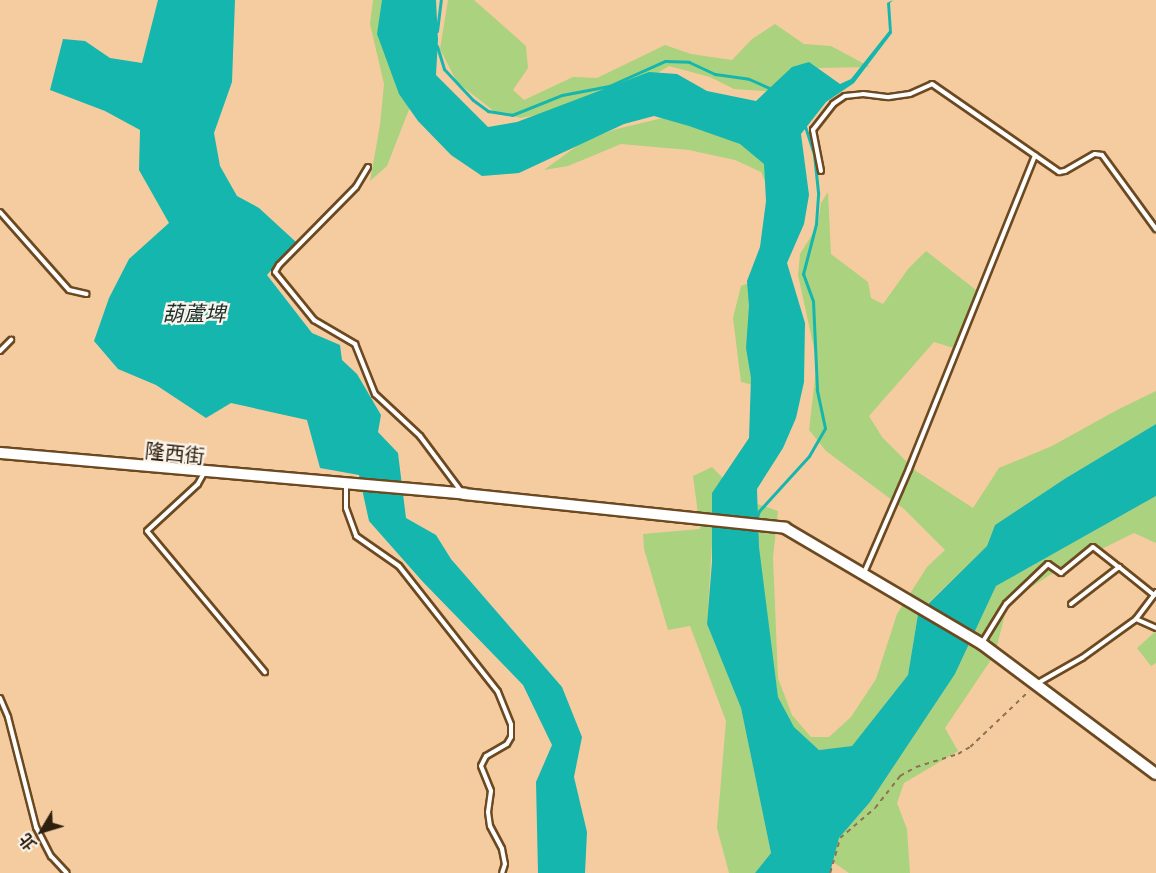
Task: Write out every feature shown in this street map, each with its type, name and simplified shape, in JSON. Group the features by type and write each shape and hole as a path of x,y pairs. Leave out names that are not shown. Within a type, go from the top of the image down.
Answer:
{"street":[{"name":"隆西街","path":"0,453 464,495 785,528 982,644 1156,774"}],"lane":[{"path":"821,171 813,130 833,104 845,96 863,94 889,98 909,94 932,84 1059,172 1095,154 1102,155 1143,216 1156,229"},
{"path":"863,574 909,469 1035,155"},
{"path":"368,167 356,187 279,265 275,272 314,320 343,334 355,344 375,394 420,436 464,495"},
{"path":"0,212 69,290 87,294"},
{"path":"0,351 11,340"},
{"path":"204,473 198,484 147,531 265,672"},
{"path":"346,485 346,508 356,536 399,566 498,692 512,725 511,737 507,744 486,756 481,766 491,791 488,812 490,826 502,849 505,864 502,873"},
{"path":"982,644 1006,604 1048,564 1061,573 1093,547 1155,593 1136,619 1082,658 1038,684"},
{"path":"1071,604 1119,567"},
{"path":"1136,619 1156,628"},
{"path":"0,698 8,717 36,827 51,856 67,873"}],"path":[{"path":"830,873 840,838 875,808 900,776 916,767 958,754 970,747 1038,684"}],"green space":[{"path":"373,0 405,0 410,107 387,166 370,181 380,125 384,84 370,24"},
{"path":"448,0 474,0 526,46 528,68 513,90 524,100 573,77 597,78 665,45 691,54 732,60 752,39 775,24 804,44 831,46 870,67 819,68 791,90 763,91 734,89 710,77 669,66 643,82 556,111 521,118 495,112 457,82 440,49"},
{"path":"679,114 772,159 770,193 761,172 735,160 689,150 621,144 568,166 544,170 581,143 613,130"},
{"path":"828,192 831,254 868,282 871,298 883,304 908,269 926,251 976,290 954,348 934,342 869,416 882,437 916,471 973,508 999,468 1052,446 1156,391 1156,424 1066,478 995,525 987,546 918,613 908,675 852,746 819,750 794,727 778,697 771,649 712,543 707,624 741,708 771,853 755,873 729,873 717,828 726,721 690,626 668,630 644,549 643,534 700,529 693,476 712,467 743,499 778,511 773,558 778,678 792,715 811,737 829,737 851,717 876,679 897,614 927,567 945,550 904,509 826,451 809,430 817,362 798,275 800,254 818,225 821,203"},
{"path":"754,281 753,385 741,382 733,318 741,286"},
{"path":"1156,496 1156,543 1134,533 1053,573 1008,602 995,654 945,728 958,751 904,783 897,803 907,829 910,873 849,873 833,862 839,838 870,802 955,674 996,586"},
{"path":"1156,631 1156,663 1151,666 1137,648"}],"water":[{"name":"葫蘆埤","path":"158,0 235,0 232,82 214,133 220,166 237,196 259,208 296,242 267,275 312,333 340,345 342,360 357,374 381,415 378,432 398,453 406,518 436,535 451,559 562,687 582,737 574,777 587,832 585,873 538,873 536,782 552,745 523,685 423,582 369,521 359,475 320,468 307,420 231,403 206,418 156,385 118,369 94,341 109,298 129,259 169,223 139,170 140,130 105,111 50,90 63,39 85,41 110,58 142,63"},
{"path":"382,0 436,0 438,40 436,75 488,127 517,122 649,72 677,74 707,91 756,101 792,67 809,62 840,84 851,79 889,31 887,3 893,0 890,3 892,33 854,83 826,102 801,134 809,195 804,224 787,263 805,323 804,382 796,418 783,448 757,489 759,547 778,697 794,727 819,750 852,746 908,675 918,614 987,546 995,525 1066,478 1156,424 1156,496 996,586 955,674 870,802 839,838 830,873 755,873 771,853 741,708 707,624 712,562 712,493 749,438 751,378 746,348 749,306 747,281 760,247 766,201 764,164 740,144 654,116 624,124 519,173 482,176 451,155 418,121 399,94 377,34"}],"waterway":[{"path":"437,31 441,0"},
{"path":"437,46 444,69 473,100 488,111 512,115 562,95 609,86 665,61 689,62 715,74 749,79 774,90"},
{"path":"757,517 759,511 809,456 825,428 817,389 813,301 803,274 816,224 818,192 814,154 805,127"}]}
